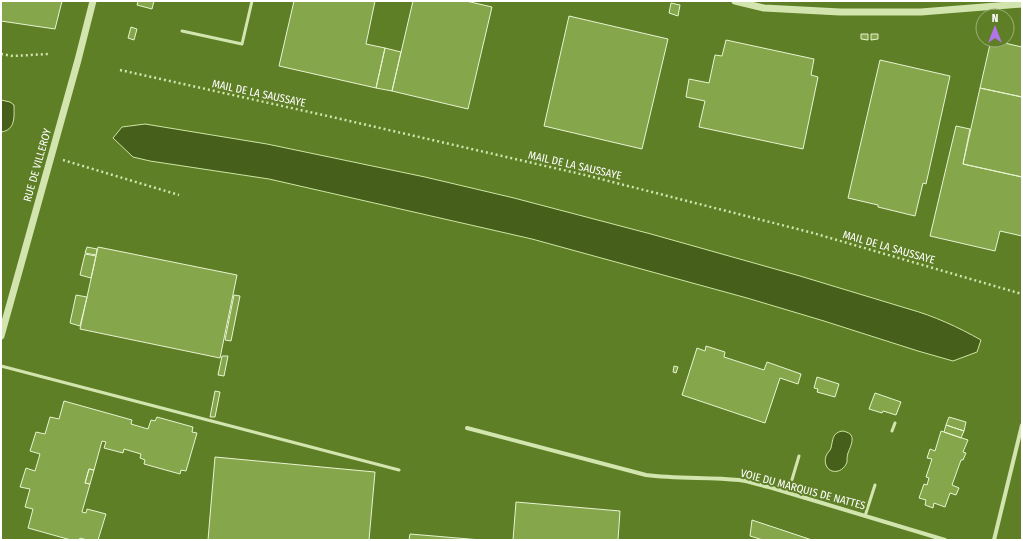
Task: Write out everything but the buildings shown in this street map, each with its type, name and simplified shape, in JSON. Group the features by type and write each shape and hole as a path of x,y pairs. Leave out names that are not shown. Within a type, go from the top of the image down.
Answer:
{"street":[{"name":"RUE DE VILLEROY","path":"1,336 93,1"},
{"path":"735,1 764,8 840,12 921,12 1022,4"},
{"path":"994,540 1022,425"},
{"name":"VOIE DU MARQUIS DE NATTES","path":"467,428 646,475 665,478 720,478 741,480 945,540"}],"lane":[{"path":"182,31 242,44 252,1"},
{"path":"1,366 399,470"},
{"path":"892,431 895,423"},
{"path":"788,493 799,456"},
{"path":"865,516 875,485"}],"path":[{"path":"1,54 13,56 48,54"},
{"name":"MAIL DE LA SAUSSAYE","path":"120,70 585,175 813,233 1022,294"},
{"path":"51,157 179,195"}],"shaded area":[{"path":"1,100 10,102 14,105 14,114 12,125 6,131 1,132"},
{"path":"145,124 267,144 425,177 514,198 651,234 800,276 928,315 946,322 981,340 977,352 953,361 747,298 532,239 269,179 150,161 133,157 113,138 122,127"},
{"path":"842,431 847,432 852,436 847,462 841,470 832,471 828,469 826,465 826,456 831,448 836,433"}]}
